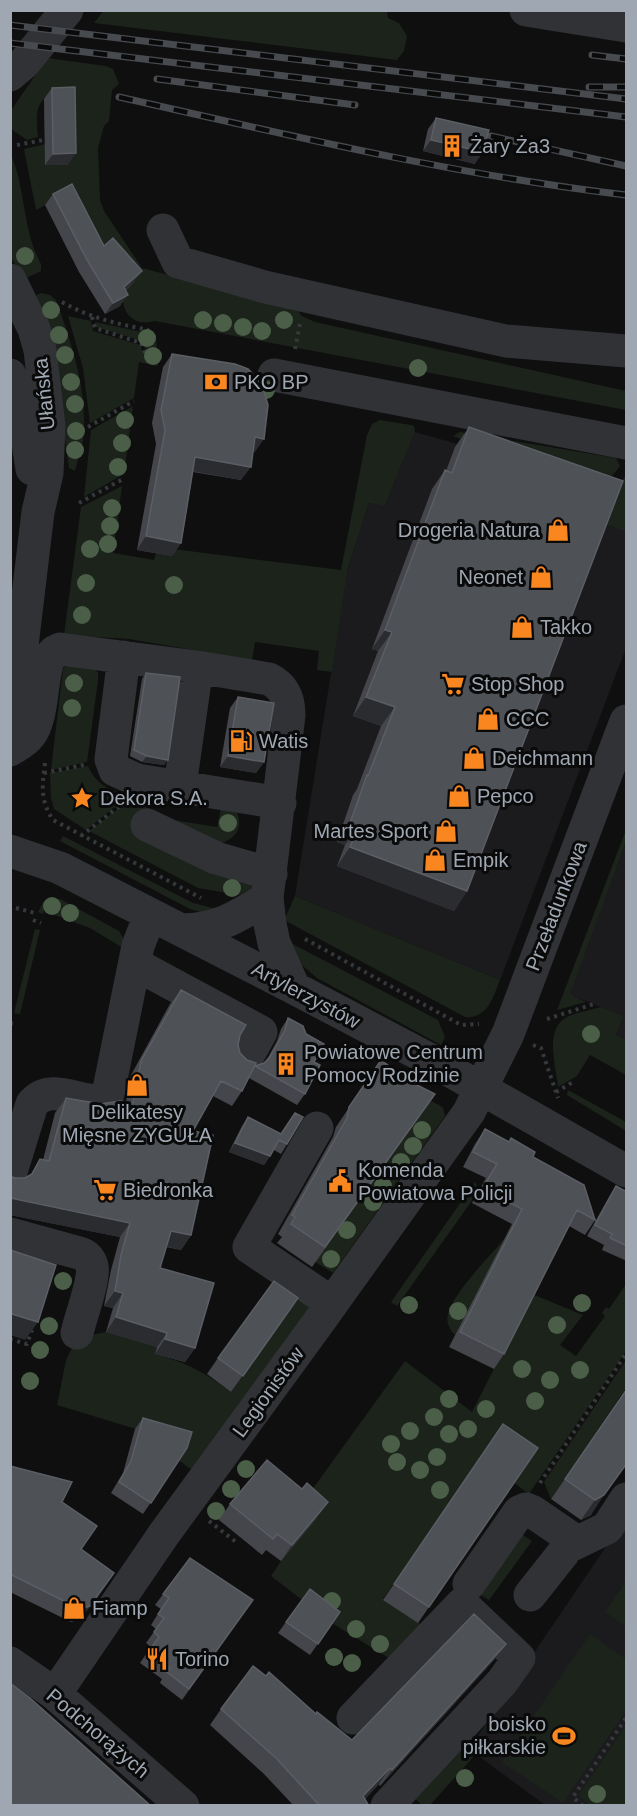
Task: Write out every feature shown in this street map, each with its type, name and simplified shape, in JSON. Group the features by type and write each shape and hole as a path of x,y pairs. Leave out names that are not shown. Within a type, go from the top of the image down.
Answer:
{"street":[{"path":"15,76 67,10"},
{"path":"526,10 627,26"},
{"path":"163,230 178,262 265,287 506,341 627,351"},
{"name":"Ułańska","path":"10,280 34,329 40,350 49,426 47,473 38,512 10,748"},
{"path":"284,364 627,443"},
{"name":"Ułańska","path":"10,375 23,411 38,512"},
{"path":"10,748 23,742 31,734 36,724 46,665 54,652 60,649 269,679 284,690 289,705 289,715 269,886 270,924 274,943 294,988"},
{"path":"124,657 111,759 115,770 137,780 280,803"},
{"path":"180,786 197,667"},
{"name":"Przeładunkowa","path":"480,1089 508,1034 627,721"},
{"path":"147,825 269,886"},
{"name":"Artylerzystów","path":"10,851 60,868 294,988 627,1171"},
{"path":"182,930 200,930 229,922 269,886"},
{"path":"20,1172 32,1104 38,1098 51,1093 66,1094 93,1101 106,1098 110,1089 138,946 150,915"},
{"path":"135,964 261,1032 246,1059"},
{"name":"Legionistów","path":"55,1694 164,1534 470,1112 480,1089"},
{"path":"317,1128 249,1247 332,1303"},
{"path":"10,1234 86,1255 92,1273 76,1333"},
{"path":"530,1595 568,1547 607,1528 627,1499"},
{"path":"469,1584 519,1512 526,1509 577,1542"},
{"path":"353,1718 462,1604 519,1658 502,1682 387,1806"},
{"name":"Podchorążych","path":"10,1663 55,1694 183,1806"}],"path":[{"path":"17,145 43,141"},
{"path":"62,302 92,317 149,330"},
{"path":"284,364 302,316"},
{"path":"92,317 94,328 141,343 150,364"},
{"path":"88,427 134,401"},
{"path":"79,502 123,479"},
{"path":"44,773 111,759"},
{"path":"81,836 131,798 137,780"},
{"path":"42,786 45,806 53,819 81,836 208,901"},
{"path":"16,908 35,913"},
{"path":"33,920 41,923"},
{"path":"297,934 461,1025 482,1024"},
{"path":"547,1019 594,1004"},
{"path":"10,1023 17,1024"},
{"path":"541,1048 558,1098"},
{"path":"556,1092 573,1082"},
{"path":"10,1339 27,1344 33,1323"},
{"path":"537,1487 627,1353"},
{"path":"207,1518 236,1542"},
{"path":"583,1806 573,1797 627,1718"}],"shaded area":[{"path":"104,10 387,11 388,18 399,23 407,36 404,51 397,60 94,23"},
{"path":"47,58 106,66 113,69 119,84 112,90 109,121 104,126 98,148 100,200 104,211 142,268 295,308 302,316 315,322 626,391 626,410 155,321 140,322 130,317 124,306 123,292 133,283 64,195 36,210 24,149 45,144 44,99 37,112 38,137 27,140 11,129 10,112"},
{"path":"10,152 19,179 30,237 41,264 41,271 24,279 11,258"},
{"path":"41,293 50,295 56,300 80,380 84,435 75,471 69,468 65,439 30,298"},
{"path":"68,316 91,321 93,331 140,345 148,364 139,362 134,398 90,423 83,368"},
{"path":"95,322 156,335 158,366 152,365 142,341 96,327"},
{"path":"133,406 124,474 84,497 91,430"},
{"path":"380,420 414,426 415,432 385,506 369,503 348,568 332,672 317,670 319,651 255,642 252,660 129,639 64,635 81,507 122,486 113,553 154,560 156,553 172,556 173,549 341,570 367,435 372,424"},
{"path":"415,432 454,443 626,504 626,648 500,980 295,896 348,568 369,503 385,506"},
{"path":"460,432 616,458 620,466 602,488 453,436"},
{"path":"626,475 626,532 601,522 613,493"},
{"path":"66,665 94,668 98,673 87,762 51,770 63,669"},
{"path":"88,766 98,781 107,788 124,794 125,799 86,830 54,809 50,773"},
{"path":"141,794 151,797 148,816 217,827 221,808 237,813 239,828 237,832 222,843 253,881 251,889 239,895 198,888 89,831"},
{"path":"626,830 626,842 570,994 586,1002 557,1010"},
{"path":"63,836 193,903 221,910 201,912 190,909 60,841"},
{"path":"626,842 626,1039 616,1035 622,1016 569,994"},
{"path":"295,896 500,980 492,1000 484,1011 473,1017 465,1017 284,920"},
{"path":"60,899 119,931 125,941 123,948 90,928 44,911 43,914 38,912 44,901"},
{"path":"35,929 40,930 20,1014 14,1013"},
{"path":"287,941 438,1020 445,1037 441,1045 317,978 297,961"},
{"path":"601,1007 623,1016 616,1035 626,1039 626,1075 590,1055 577,1076 558,1087 553,1048 556,1029 561,1021 569,1016"},
{"path":"372,1070 439,1105 443,1108 445,1116 333,1273 315,1262 419,1116 413,1109 367,1079"},
{"path":"568,1090 626,1122 626,1131 567,1095"},
{"path":"475,1182 478,1188 471,1202 397,1306 391,1302"},
{"path":"505,1238 455,1335 448,1323 451,1305 464,1285"},
{"path":"626,1284 626,1351 529,1494 514,1483 492,1440 383,1599 425,1627 395,1662 332,1623 271,1576 281,1561 309,1494 405,1361 472,1412 532,1294 583,1315 560,1345 576,1356 605,1316 602,1313 606,1307 609,1309"},
{"path":"301,1295 315,1302 192,1470 136,1429 57,1405 66,1360 72,1348 91,1335 106,1332 157,1347 155,1354 195,1369 231,1392"},
{"path":"626,1360 626,1388 551,1499 544,1482"},
{"path":"626,1517 626,1805 545,1805 469,1749"},
{"path":"514,1529 532,1541 489,1600 471,1589"},
{"path":"626,1581 626,1627 605,1612"},
{"name":"boisko piłkarskie","path":"590,1634 626,1659 626,1711 563,1803 502,1762"},
{"path":"626,1725 626,1805 590,1805 578,1796"},
{"path":"458,1741 476,1754 430,1805 422,1805 409,1793"}],"building":[{"path":"75,87 76,153 53,154 52,88"},
{"path":"436,118 489,130 483,152 431,140"},
{"path":"72,184 104,246 113,238 142,271 124,287 128,295 113,303 87,260 53,194"},
{"path":"172,354 235,364 248,369 263,388 268,405 264,439 255,437 251,467 195,457 181,543 146,536 165,430 161,410"},
{"name":"Stop Shop","path":"469,427 623,481 467,891 350,847 359,826 350,823 395,707 366,697 392,632 385,630 445,470 452,473"},
{"path":"146,673 180,677 168,760 147,756 134,750"},
{"path":"238,697 274,703 264,762 228,756"},
{"path":"181,990 246,1025 240,1035 238,1045 240,1053 247,1060 256,1063 242,1091 221,1081 193,1131 213,1135 191,1235 171,1231 160,1268 214,1283 195,1348 165,1339 167,1333 116,1317 123,1293 115,1291 121,1255 130,1223 10,1198 10,1176 25,1178 32,1174 40,1159 49,1161 66,1098 101,1104 120,1101 133,1103 141,1061"},
{"name":"Powiatowe Centrum Pomocy Rodzinie","path":"288,1018 303,1026 306,1034 324,1044 314,1062 320,1065 305,1094 255,1066 264,1063 270,1057 285,1030"},
{"path":"381,1060 411,1082 435,1094 325,1247 291,1224 295,1217 292,1215 347,1118 349,1107"},
{"path":"295,1113 303,1117 287,1144 279,1140 270,1156 235,1143 248,1117 281,1134"},
{"path":"485,1129 509,1142 511,1138 535,1152 533,1157 584,1185 595,1220 577,1210 504,1354 460,1332 522,1209 482,1189 497,1164 473,1152"},
{"path":"616,1186 627,1192 627,1246 610,1238 612,1234 595,1225"},
{"path":"10,1250 56,1265 38,1322 12,1314 10,1317"},
{"path":"274,1281 298,1298 243,1376 218,1358"},
{"path":"627,1389 627,1463 604,1495 595,1500 565,1479"},
{"path":"143,1418 192,1432 187,1448 151,1503 119,1482 131,1461"},
{"path":"503,1424 538,1448 429,1607 394,1584"},
{"path":"267,1460 302,1489 307,1483 328,1502 292,1545 277,1534 273,1539 230,1504"},
{"path":"10,1466 72,1482 62,1502 97,1526 81,1549 114,1573 90,1606 80,1609 10,1574"},
{"path":"190,1558 253,1600 189,1689 167,1672 170,1668 148,1652 159,1637 154,1632 164,1618 158,1614 169,1598 163,1594"},
{"path":"310,1589 340,1612 318,1644 286,1622"},
{"path":"474,1614 506,1644 392,1770 390,1768 363,1796 369,1806 320,1806 276,1758 221,1709 253,1666 266,1676 269,1672 316,1714 317,1712 352,1740"},
{"path":"10,1683 30,1698 151,1806 10,1806"}],"railway":[{"path":"10,25 626,99"},
{"path":"10,43 626,117"},
{"path":"592,55 626,59"},
{"path":"157,79 355,105"},
{"path":"589,87 626,87"},
{"path":"119,97 435,165 498,177 626,195"},
{"path":"491,136 626,166"}],"place":[{"name":"Żary Ża3","path":"452,146"},
{"name":"PKO BP","path":"216,382"},
{"name":"Drogeria Natura","path":"558,530"},
{"name":"Neonet","path":"541,577"},
{"name":"Takko","path":"522,627"},
{"name":"Stop Shop","path":"453,684"},
{"name":"CCC","path":"488,719"},
{"name":"Watis","path":"241,741"},
{"name":"Deichmann","path":"474,758"},
{"name":"Pepco","path":"459,796"},
{"name":"Dekora S.A.","path":"82,798"},
{"name":"Martes Sport","path":"446,831"},
{"name":"Empik","path":"435,860"},
{"name":"Powiatowe Centrum Pomocy Rodzinie","path":"286,1064"},
{"name":"Delikatesy Mięsne ZYGUŁA","path":"137,1085"},
{"name":"Komenda Powiatowa Policji","path":"340,1181"},
{"name":"Biedronka","path":"105,1190"},
{"name":"Fiamp","path":"74,1608"},
{"name":"Torino","path":"157,1659"},
{"name":"boisko piłkarskie","path":"564,1736"}]}
